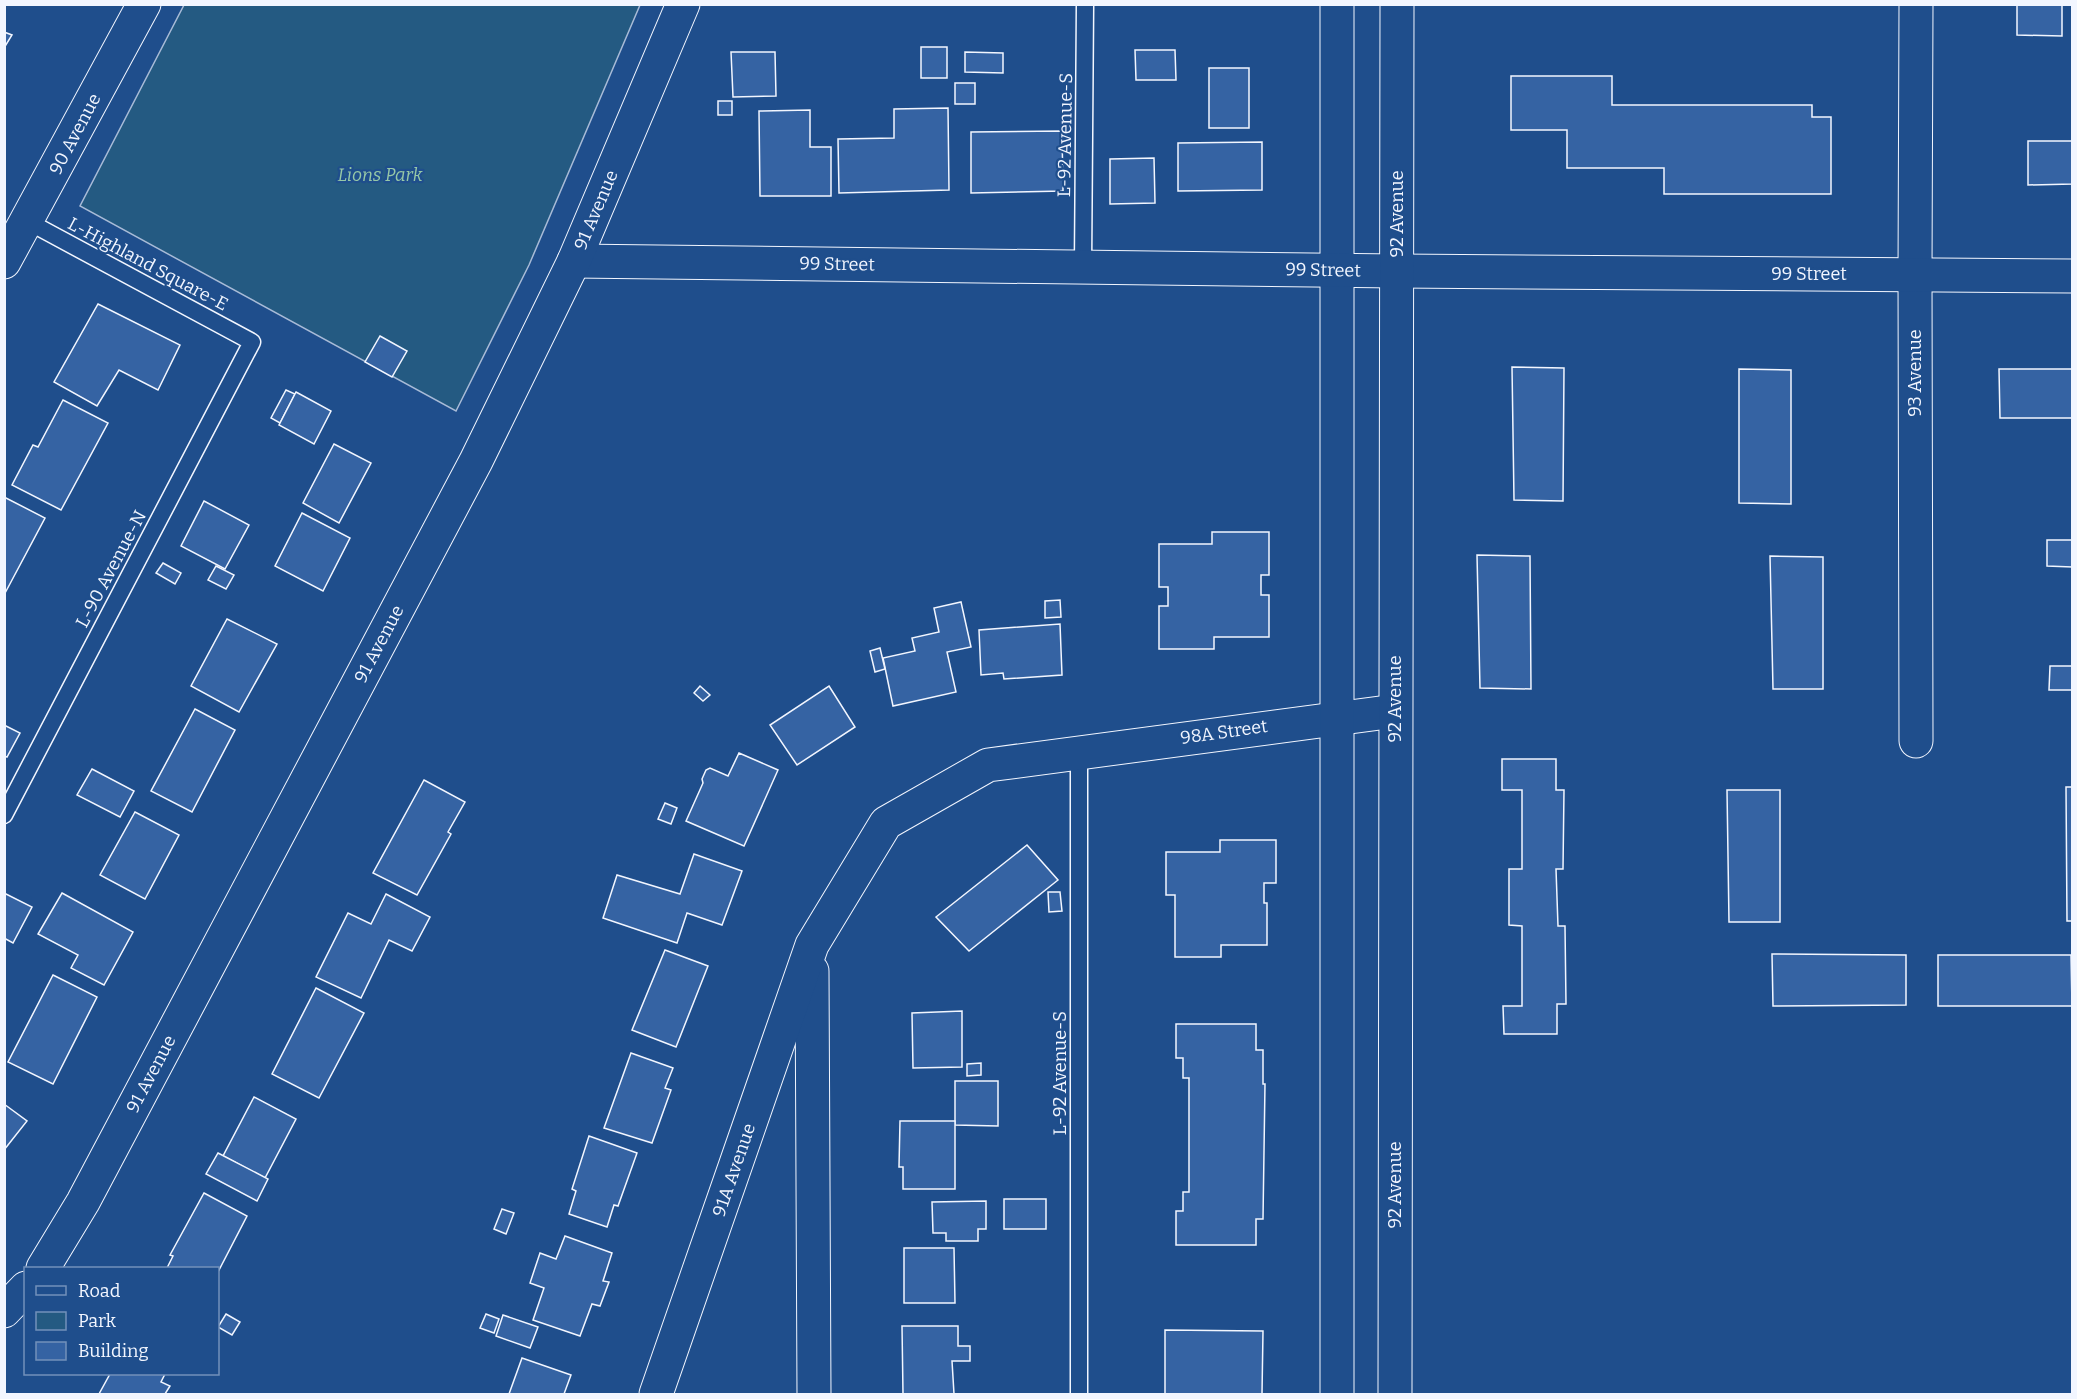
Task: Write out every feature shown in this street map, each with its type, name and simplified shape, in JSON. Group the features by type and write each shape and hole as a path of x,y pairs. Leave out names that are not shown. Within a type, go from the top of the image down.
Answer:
{"street":[{"name":"91 Avenue","path":"44,1267 83,1202 476,461 574,261 683,4"},
{"path":"1337,4 1337,1395"},
{"name":"92 Avenue","path":"1395,1395 1397,4"},
{"name":"93 Avenue","path":"1916,4 1916,741"},
{"name":"90 Avenue","path":"4,262 27,222 133,8"},
{"name":"99 Street","path":"574,261 2073,276"},
{"name":"98A Street","path":"1066,754 1395,711"},
{"name":"91A Avenue","path":"656,1395 812,945 886,823 988,765 1066,754"},
{"path":"812,945 814,1395"},
{"path":"4,1311 24,1290"}],"lane":[{"name":"L-92 Avenue-S","path":"1083,267 1085,4"},
{"name":"L-Highland Square-E","path":"27,222 252,342"},
{"name":"L-90 Avenue-N","path":"4,815 252,342"},
{"name":"L-92 Avenue-S","path":"1066,754 1079,1395"}],"green space":[{"name":"Lions Park","path":"184,5 640,5 529,265 456,411 80,206"}],"building":[{"path":"2017,4 2062,4 2062,36 2017,35"},
{"path":"4,32 12,35 4,48"},
{"path":"921,47 947,47 947,78 921,78"},
{"path":"1135,50 1175,50 1176,80 1136,80"},
{"path":"731,52 775,52 776,96 733,97"},
{"path":"965,52 1003,53 1003,73 965,72"},
{"path":"1209,68 1249,68 1249,128 1209,128"},
{"path":"1511,76 1612,76 1612,105 1812,105 1812,117 1831,117 1831,194 1664,194 1664,168 1567,168 1567,130 1511,130"},
{"path":"955,83 975,83 975,104 955,104"},
{"path":"718,101 732,101 732,115 718,115"},
{"path":"948,108 949,190 839,193 838,139 894,138 894,109"},
{"path":"810,110 810,147 831,147 831,196 760,196 759,111"},
{"path":"1062,131 1063,191 971,193 971,132"},
{"path":"2028,141 2072,141 2072,184 2028,185"},
{"path":"1262,142 1262,190 1178,191 1178,143"},
{"path":"1154,158 1155,203 1110,204 1110,159"},
{"path":"98,304 180,345 158,390 119,370 97,406 54,382"},
{"path":"380,336 407,351 392,377 365,362"},
{"path":"1512,367 1564,368 1563,501 1514,500"},
{"path":"1739,369 1791,370 1791,504 1739,503"},
{"path":"1999,369 2072,369 2072,418 2000,418"},
{"path":"286,390 295,394 280,423 271,418"},
{"path":"296,392 331,411 314,444 279,425"},
{"path":"63,400 108,423 61,510 12,485 33,445 38,447"},
{"path":"334,444 371,463 339,523 303,503"},
{"path":"4,497 45,518 4,595"},
{"path":"204,501 249,525 225,569 181,546"},
{"path":"302,513 350,538 323,591 275,566"},
{"path":"1212,532 1269,532 1269,575 1261,575 1261,595 1269,595 1269,637 1214,637 1214,649 1159,649 1159,606 1168,606 1168,587 1159,587 1159,544 1212,544"},
{"path":"2047,540 2072,540 2072,567 2047,566"},
{"path":"1477,555 1530,556 1531,689 1480,688"},
{"path":"1770,556 1823,557 1823,689 1773,689"},
{"path":"163,563 181,573 175,584 156,573"},
{"path":"216,566 234,575 226,589 208,580"},
{"path":"1060,600 1061,617 1045,618 1045,601"},
{"path":"961,602 971,647 947,652 956,692 893,706 883,658 915,651 912,638 939,632 934,608"},
{"path":"227,619 277,644 239,712 191,686"},
{"path":"1060,624 1062,675 1004,679 1003,673 981,675 979,630"},
{"path":"880,648 885,669 875,672 870,651"},
{"path":"2050,666 2072,666 2072,690 2049,690"},
{"path":"700,686 710,695 703,701 694,693"},
{"path":"829,686 855,727 797,765 770,725"},
{"path":"195,709 235,730 192,812 151,791"},
{"path":"4,725 20,733 7,757 4,756"},
{"path":"739,753 778,770 744,846 686,821 703,783 702,779 706,770 710,768 728,776"},
{"path":"1502,759 1556,759 1556,790 1564,790 1563,869 1556,869 1558,926 1565,926 1566,1004 1557,1004 1557,1034 1504,1034 1503,1006 1522,1006 1522,926 1509,925 1509,869 1522,869 1522,790 1502,790"},
{"path":"92,769 134,791 120,817 77,795"},
{"path":"424,780 465,802 448,832 451,834 417,895 373,873"},
{"path":"2066,787 2072,787 2072,921 2067,921"},
{"path":"1727,790 1780,790 1780,922 1729,922"},
{"path":"665,803 677,808 671,824 658,819"},
{"path":"135,812 179,835 145,899 100,875"},
{"path":"1220,840 1276,840 1276,883 1264,883 1264,903 1267,903 1267,945 1221,945 1221,957 1175,957 1175,895 1166,895 1166,852 1220,852"},
{"path":"1027,845 1058,880 969,951 936,917"},
{"path":"694,854 742,871 722,925 687,913 677,943 603,918 617,875 680,894"},
{"path":"1048,892 1060,892 1062,911 1049,912"},
{"path":"4,893 32,907 13,943 4,938"},
{"path":"62,893 133,932 104,985 71,968 78,955 38,934"},
{"path":"386,894 430,917 412,951 389,940 361,998 316,977 348,913 371,924"},
{"path":"665,950 708,966 676,1047 632,1030"},
{"path":"1772,954 1906,955 1906,1005 1773,1006"},
{"path":"1938,955 2071,955 2072,1006 1938,1006"},
{"path":"53,975 97,997 53,1084 8,1062"},
{"path":"316,988 364,1013 319,1098 272,1074"},
{"path":"962,1011 962,1067 913,1068 912,1013"},
{"path":"1176,1024 1256,1024 1256,1050 1263,1050 1263,1084 1265,1084 1263,1219 1256,1219 1256,1245 1176,1245 1176,1211 1183,1211 1183,1192 1189,1192 1189,1078 1183,1078 1183,1058 1176,1058"},
{"path":"631,1053 673,1068 665,1088 671,1090 652,1143 604,1128"},
{"path":"981,1063 981,1075 967,1076 967,1064"},
{"path":"955,1081 998,1081 998,1126 955,1125"},
{"path":"254,1097 296,1119 265,1178 223,1156"},
{"path":"4,1104 27,1121 4,1150"},
{"path":"900,1121 955,1121 955,1189 903,1189 903,1167 899,1167"},
{"path":"589,1136 637,1153 618,1206 614,1205 607,1227 569,1214 576,1191 572,1189"},
{"path":"218,1153 268,1179 257,1201 206,1174"},
{"path":"204,1193 247,1216 219,1270 219,1267 168,1267 173,1256 170,1255"},
{"path":"1004,1199 1046,1199 1046,1229 1004,1229"},
{"path":"986,1201 986,1229 978,1229 978,1241 946,1241 946,1233 933,1233 932,1202"},
{"path":"502,1209 514,1213 506,1234 494,1229"},
{"path":"565,1236 612,1253 603,1281 609,1282 600,1306 592,1304 580,1336 533,1320 544,1288 530,1283 540,1253 556,1259"},
{"path":"904,1248 954,1248 955,1303 904,1303"},
{"path":"226,1314 240,1322 232,1335 219,1325"},
{"path":"486,1314 499,1319 494,1333 480,1328"},
{"path":"503,1315 538,1327 530,1348 496,1336"},
{"path":"902,1326 958,1326 958,1346 970,1346 970,1361 952,1361 954,1394 903,1394"},
{"path":"1165,1330 1263,1331 1262,1394 1165,1394"},
{"path":"522,1358 571,1375 564,1394 509,1394"},
{"path":"109,1375 164,1375 161,1382 170,1386 165,1394 99,1394"}]}
